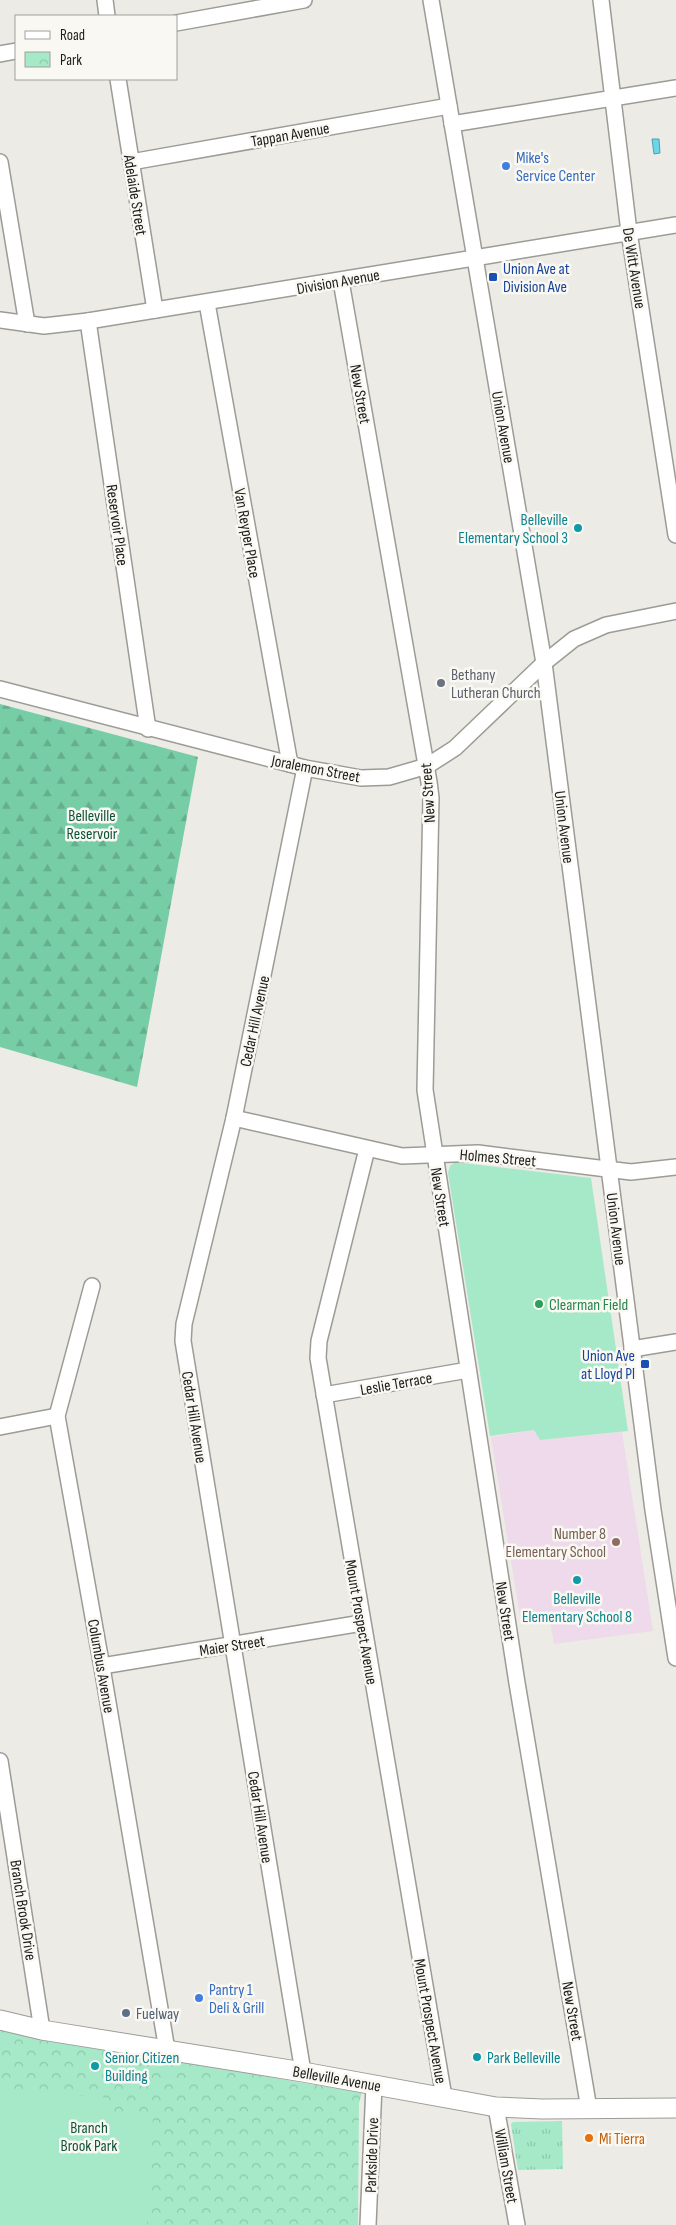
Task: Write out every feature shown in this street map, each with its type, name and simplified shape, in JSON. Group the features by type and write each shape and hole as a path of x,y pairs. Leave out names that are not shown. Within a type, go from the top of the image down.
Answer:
{"main road":[{"name":"Belleville Avenue","path":"0,2020 42,2030 303,2072 496,2107 522,2109 676,2108"}],"street":[{"path":"105,0 108,15"},
{"path":"178,23 304,0"},
{"name":"Union Avenue","path":"431,0 544,663 654,1516 676,1658"},
{"name":"De Witt Avenue","path":"601,0 629,232 676,535"},
{"path":"0,54 15,51"},
{"name":"Adelaide Street","path":"118,80 155,310"},
{"path":"452,124 676,88"},
{"name":"Tappan Avenue","path":"130,162 449,106"},
{"path":"0,162 26,324"},
{"name":"Division Avenue","path":"0,320 44,326 88,321 676,225"},
{"name":"New Street","path":"340,281 427,766 431,798 425,1090 517,1683 589,2109"},
{"name":"Van Reyper Place","path":"207,303 290,764"},
{"name":"Reservoir Place","path":"88,321 148,729"},
{"name":"Joralemon Street","path":"0,689 148,729 305,768 347,776 375,778 403,774 427,766 455,748 563,646 590,631 621,621 676,611"},
{"name":"Cedar Hill Avenue","path":"303,2072 183,1341 184,1324 234,1118 305,768"},
{"name":"Holmes Street","path":"234,1118 402,1156 478,1153 631,1172 676,1167"},
{"name":"Mount Prospect Avenue","path":"367,1149 319,1342 318,1358 444,2097"},
{"name":"Columbus Avenue","path":"92,1286 57,1416 102,1666 167,2050"},
{"path":"632,1349 676,1342"},
{"name":"Leslie Terrace","path":"324,1395 468,1370"},
{"path":"0,1426 57,1416"},
{"name":"Maier Street","path":"102,1666 362,1623"},
{"name":"Branch Brook Drive","path":"0,1761 42,2030"},
{"name":"Parkside Drive","path":"368,2225 374,2085"},
{"name":"William Street","path":"496,2107 517,2225"}],"shaded area":[{"path":"534,1430 541,1440 622,1432 653,1631 554,1644 548,1611 520,1616 491,1437"}],"green space":[{"name":"Belleville Reservoir","path":"0,704 198,757 137,1087 0,1047"},
{"name":"Clearman Field","path":"455,1162 591,1178 628,1431 540,1440 534,1430 490,1436 448,1173 450,1166"},
{"name":"Branch Brook Park","path":"0,2028 66,2042 362,2093 359,2103 358,2225 0,2225"},
{"path":"0,2089 109,2098 107,2114 153,2116 147,2225 0,2225"},
{"path":"562,2121 563,2169 518,2170 511,2124 513,2122"}],"water":[{"path":"652,139 659,139 660,153 654,154"}],"place":[{"name":"Mike's Service Center","path":"506,166"},
{"name":"Union Ave at Division Ave","path":"493,277"},
{"name":"Belleville Elementary School 3","path":"578,528"},
{"name":"Bethany Lutheran Church","path":"441,683"},
{"name":"Clearman Field","path":"539,1304"},
{"name":"Union Ave at Lloyd Pl","path":"645,1364"},
{"name":"Number 8 Elementary School","path":"616,1542"},
{"name":"Belleville Elementary School 8","path":"577,1580"},
{"name":"Pantry 1 Deli & Grill","path":"199,1998"},
{"name":"Fuelway","path":"126,2013"},
{"name":"Park Belleville","path":"477,2057"},
{"name":"Senior Citizen Building","path":"95,2066"},
{"name":"Mi Tierra","path":"589,2138"}]}
